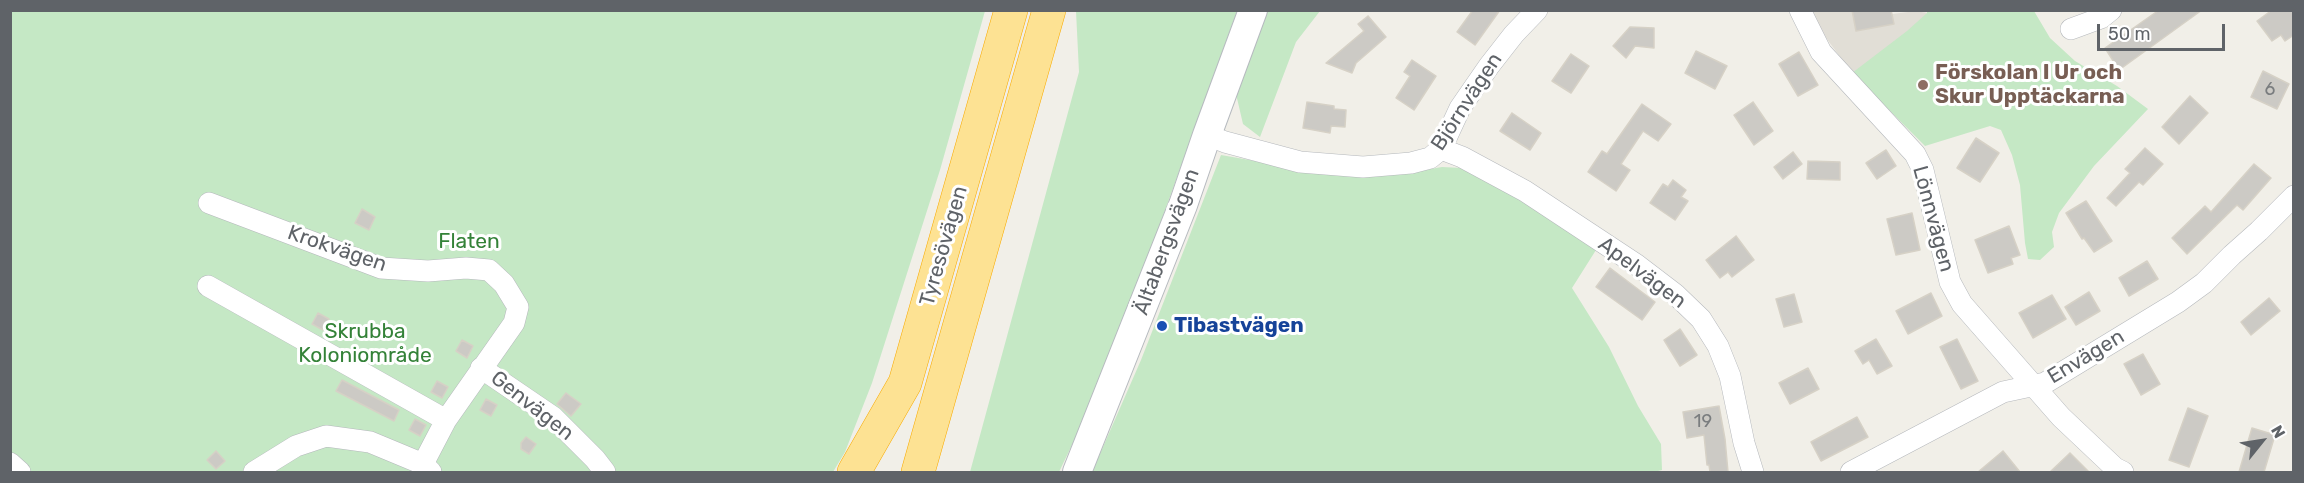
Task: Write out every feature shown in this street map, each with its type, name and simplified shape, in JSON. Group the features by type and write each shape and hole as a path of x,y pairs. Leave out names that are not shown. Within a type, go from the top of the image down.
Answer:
{"highway":[{"name":"Tyresövägen","path":"854,472 905,383 1011,10"},
{"name":"Tyresövägen","path":"918,472 1049,10"},
{"path":"880,472 905,383"}],"street":[{"name":"Ältabergsvägen","path":"1077,472 1183,204 1253,10"},
{"name":"Björnvägen","path":"1206,135 1300,162 1363,167 1411,163 1430,158 1441,149 1460,108 1489,66 1514,34 1537,10"},
{"name":"Lönnvägen","path":"1800,10 1821,52 1915,154 1923,170 1950,282 1962,304 2061,417 2115,468 2123,472"},
{"path":"2071,29 2101,18 2111,10"},
{"name":"Apelvägen","path":"1441,149 1482,167 1534,197 1676,294 1701,320 1718,346 1730,376 1744,443 1753,472"},
{"name":"Envägen","path":"1851,472 2003,392 2045,383 2169,307 2204,283 2294,196"},
{"name":"Krokvägen","path":"209,203 381,268 428,271 466,268 489,270 504,284 518,308 514,323 446,420 427,468"},
{"path":"208,286 446,420"},
{"name":"Genvägen","path":"481,368 553,417 606,472"},
{"path":"254,472 296,446 326,436 370,442 427,468"},
{"path":"10,463 20,472"}],"shaded area":[{"path":"1812,11 1891,11 1892,14 1916,11 1927,13 1878,97 1852,73 1821,31"}],"green space":[{"name":"Flaten","path":"10,11 985,11 940,170 872,383 845,452 833,472 11,472"},
{"path":"1076,11 1237,11 1106,374 1059,472 970,472 1079,72"},
{"path":"1265,11 1320,11 1296,42 1260,137 1243,124 1236,94"},
{"path":"1927,11 2034,11 2050,38 2075,61 2117,86 2148,109 2094,166 2059,213 2052,232 2054,247 2040,260 2028,259 2020,185 2012,155 2001,130 1990,126 1925,146 1852,73 1907,31"},
{"path":"1221,155 1324,173 1413,172 1442,167 1462,168 1490,179 1596,250 1572,288 1609,347 1638,406 1661,444 1662,470 1654,472 1092,472 1141,360"}],"building":[{"path":"1473,10 1500,10 1475,45 1457,32"},
{"path":"1852,10 1891,10 1894,24 1856,31"},
{"path":"2159,10 2202,10 2119,70 2105,48"},
{"path":"2272,10 2294,10 2294,35 2285,41 2281,35 2272,41 2257,21"},
{"path":"1368,16 1386,37 1356,63 1352,73 1326,63 1364,31 1358,24"},
{"path":"1630,27 1654,28 1654,48 1635,46 1626,58 1613,46"},
{"path":"1696,51 1727,66 1715,89 1685,73"},
{"path":"1799,52 1818,85 1798,96 1779,64"},
{"path":"1571,54 1589,66 1571,93 1552,81"},
{"path":"1412,60 1436,76 1414,110 1396,98 1410,76 1404,72"},
{"path":"2263,71 2289,84 2277,109 2251,97"},
{"path":"2190,96 2208,113 2179,144 2162,127"},
{"path":"1307,102 1346,110 1345,127 1331,126 1330,133 1303,128"},
{"path":"1753,102 1773,131 1754,145 1734,115"},
{"path":"1642,104 1671,124 1658,141 1643,131 1621,164 1630,170 1616,191 1588,172 1602,151 1607,154"},
{"path":"1512,113 1541,133 1530,150 1500,131"},
{"path":"1976,138 1999,153 1980,182 1957,168"},
{"path":"2145,148 2163,164 2143,185 2139,182 2116,206 2107,198 2130,173 2125,169"},
{"path":"1886,150 1896,166 1877,179 1866,163"},
{"path":"1793,152 1802,164 1783,179 1774,167"},
{"path":"1808,161 1840,162 1840,180 1807,179"},
{"path":"2254,164 2271,178 2243,210 2237,205 2187,254 2172,238 2205,206 2211,212"},
{"path":"1673,180 1686,190 1681,197 1688,201 1675,220 1650,203 1663,184 1668,187"},
{"path":"2086,201 2112,241 2094,252 2084,238 2082,239 2066,213"},
{"path":"362,209 375,217 369,230 355,223"},
{"path":"1912,213 1920,250 1896,255 1887,219"},
{"path":"2009,226 2020,255 2011,258 2013,264 1988,273 1975,240"},
{"path":"1736,236 1754,260 1732,277 1728,272 1720,278 1706,260"},
{"path":"2147,261 2158,279 2129,296 2119,278"},
{"path":"1610,268 1655,302 1642,320 1596,287"},
{"path":"2089,292 2100,311 2076,325 2065,307"},
{"path":"1931,293 1942,316 1908,334 1896,311"},
{"path":"1794,294 1802,322 1784,327 1776,299"},
{"path":"2052,295 2066,319 2033,338 2019,313"},
{"path":"2269,298 2280,311 2251,335 2241,322"},
{"path":"318,313 329,319 323,330 312,324"},
{"path":"1680,329 1697,355 1680,366 1664,340"},
{"path":"1876,339 1892,366 1877,374 1869,360 1863,364 1855,351"},
{"path":"1957,339 1978,381 1961,389 1940,347"},
{"path":"462,340 473,346 467,358 456,351"},
{"path":"2143,354 2160,384 2141,395 2124,364"},
{"path":"1808,368 1819,389 1790,404 1779,383"},
{"path":"342,380 399,410 394,421 336,391"},
{"path":"437,381 448,387 442,398 431,392"},
{"path":"566,393 581,404 571,416 557,404"},
{"path":"486,399 497,405 491,416 480,410"},
{"path":"1719,406 1728,472 1710,472 1709,465 1707,465 1704,435 1687,438 1683,412"},
{"path":"2188,408 2208,416 2189,467 2169,460"},
{"path":"1857,417 1868,437 1821,461 1811,442"},
{"path":"415,419 426,425 420,436 409,430"},
{"path":"2252,428 2275,435 2264,472 2239,472"},
{"path":"526,437 536,444 529,454 521,449 521,443"},
{"path":"216,451 225,461 216,469 207,460"},
{"path":"2003,451 2020,472 1978,472"},
{"path":"2070,453 2089,472 2050,472"}],"place":[{"name":"Förskolan I Ur och Skur Upptäckarna","path":"1923,85"},
{"name":"Tibastvägen","path":"1162,326"}],"park label":[{"name":"Skrubba Koloniområde","path":"365,344"}]}
